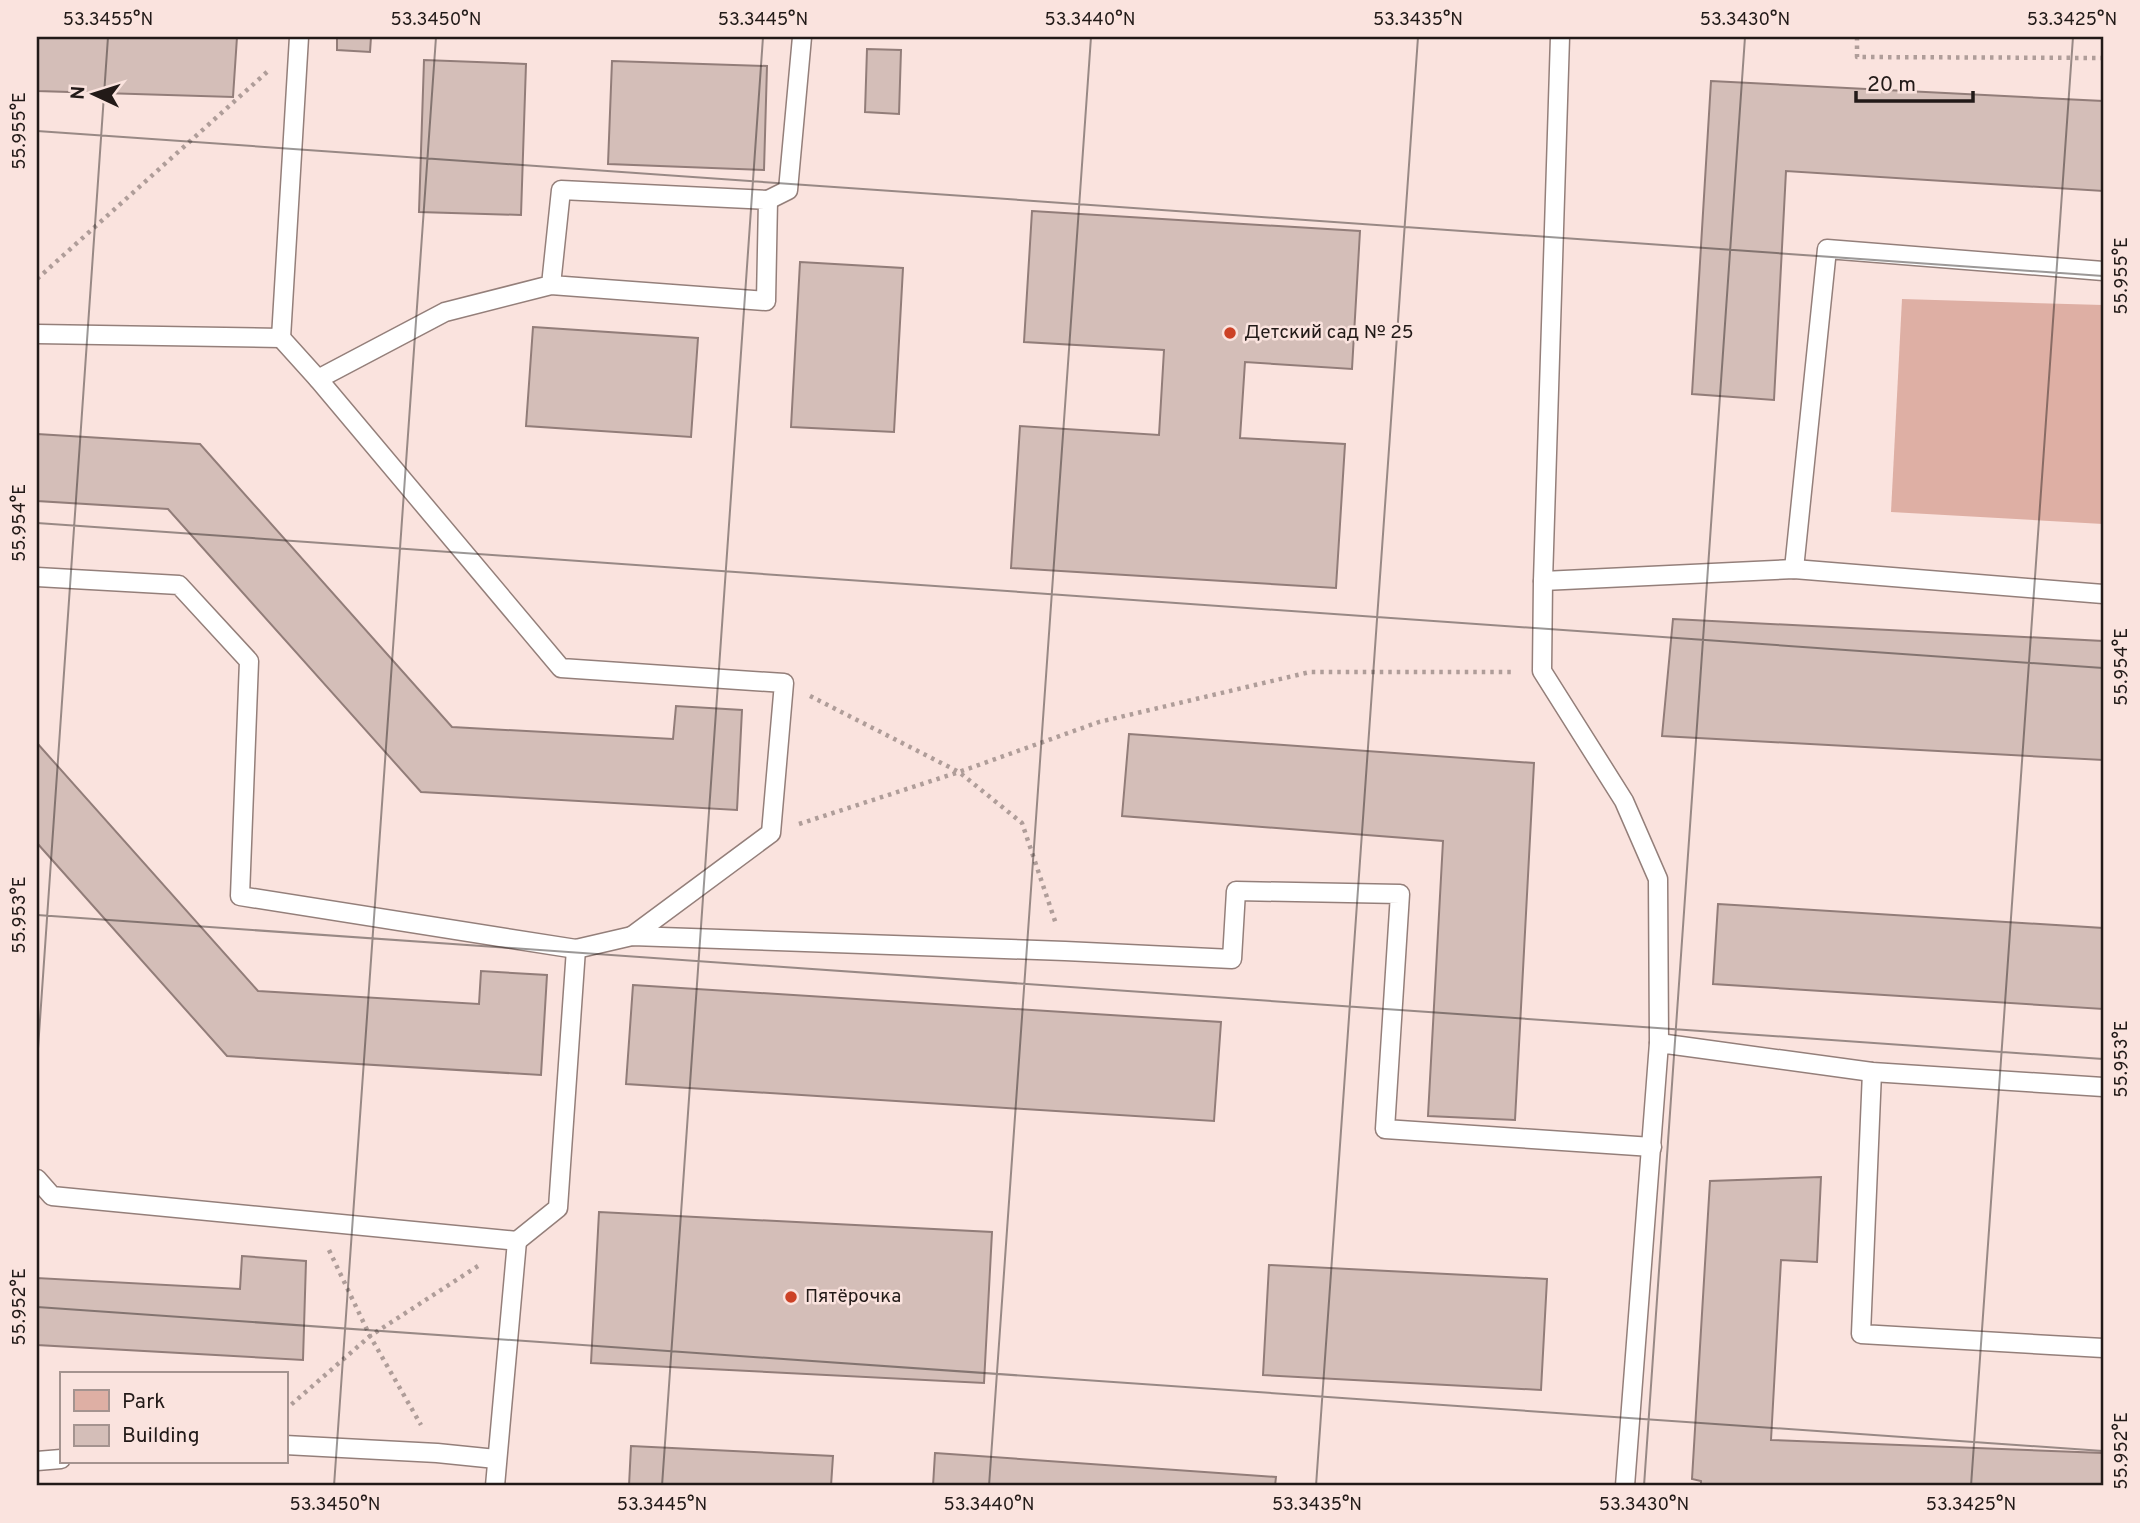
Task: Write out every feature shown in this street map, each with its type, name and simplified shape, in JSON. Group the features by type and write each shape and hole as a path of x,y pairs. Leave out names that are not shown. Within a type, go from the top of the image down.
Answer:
{"lane":[{"path":"551,285 561,190 768,200 788,190 802,37"},
{"path":"1560,37 1542,671 1624,801 1658,879 1659,1043 1625,1486"},
{"path":"299,40 281,338 561,668 784,683 771,833 632,936"},
{"path":"318,379 445,312 551,285 766,301 768,200"},
{"path":"1794,569 1826,249 2103,271"},
{"path":"37,334 281,338"},
{"path":"1543,581 1794,569 2103,594"},
{"path":"37,577 179,586 250,661 240,896 576,949 632,936 1232,959 1236,891 1401,894 1385,1129 1652,1147"},
{"path":"37,1179 52,1196 517,1241 558,1208 576,949"},
{"path":"1659,1043 1872,1072 2103,1087"},
{"path":"1872,1072 1861,1334 2103,1348"},
{"path":"495,1486 517,1241"},
{"path":"287,1446 437,1453 496,1459"},
{"path":"37,1461 60,1459"}],"path":[{"path":"1857,37 1857,57 2103,58"},
{"path":"37,279 299,40"},
{"path":"771,833 959,772 1099,722 1310,672 1542,671"},
{"path":"784,683 959,772 1022,823 1065,951"},
{"path":"315,1221 370,1336 437,1453"},
{"path":"287,1408 370,1336 517,1241"}],"green space":[{"path":"1902,299 2103,305 2103,524 1891,512"}],"building":[{"path":"37,37 237,37 233,97 37,91"},
{"path":"337,37 371,37 370,52 337,50"},
{"path":"867,49 901,50 899,114 865,112"},
{"path":"424,60 526,64 521,215 419,212"},
{"path":"612,61 767,66 764,170 608,164"},
{"path":"1711,81 2103,101 2103,191 1786,171 1774,400 1692,394"},
{"path":"1032,211 1360,231 1352,369 1245,362 1240,438 1345,444 1336,588 1011,568 1020,426 1159,435 1164,350 1024,342"},
{"path":"800,262 903,268 894,432 791,427"},
{"path":"533,327 698,338 691,437 526,426"},
{"path":"37,434 200,444 452,727 673,739 676,706 742,710 737,810 421,792 168,509 37,501"},
{"path":"1673,619 2103,641 2103,760 1662,736"},
{"path":"1129,734 1534,763 1515,1120 1428,1116 1443,841 1122,816"},
{"path":"37,743 258,991 479,1004 481,971 547,975 541,1075 227,1056 37,843"},
{"path":"1718,904 2103,928 2103,1009 1713,984"},
{"path":"633,985 1221,1022 1214,1121 626,1084"},
{"path":"1821,1177 1817,1262 1781,1260 1771,1440 2103,1453 2103,1486 1701,1486 1701,1481 1692,1479 1710,1181"},
{"name":"Пятёрочка","path":"599,1212 992,1232 984,1383 591,1363"},
{"path":"242,1256 306,1261 303,1360 37,1345 37,1278 240,1289"},
{"path":"1269,1265 1547,1279 1541,1390 1263,1375"},
{"path":"631,1446 833,1456 831,1486 629,1486"},
{"path":"935,1453 1276,1477 1275,1486 933,1486"}],"place":[{"name":"Детский сад № 25","path":"1230,333"},
{"name":"Пятёрочка","path":"791,1297"}]}
